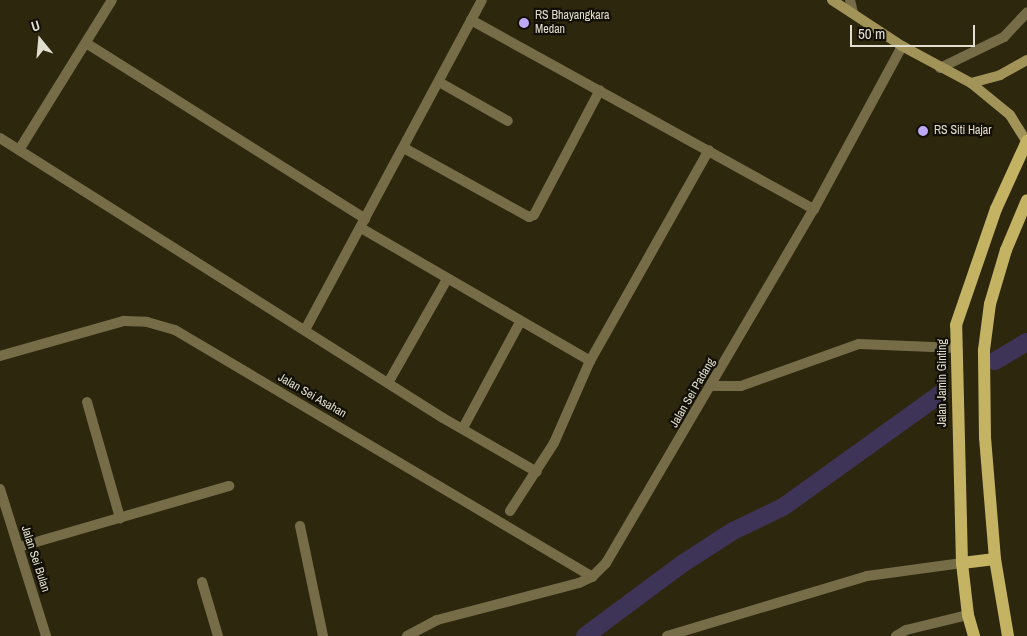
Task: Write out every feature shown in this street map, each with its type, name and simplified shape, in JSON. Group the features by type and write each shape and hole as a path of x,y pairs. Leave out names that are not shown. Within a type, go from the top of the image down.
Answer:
{"main road":[{"name":"Jalan Jamin Ginting","path":"974,636 968,615 962,563 956,324 976,264 1027,142"},
{"path":"1008,636 995,559 985,438 984,350 990,304 1006,250 1027,200"},
{"path":"962,563 995,559"}],"street":[{"path":"19,150 112,0"},
{"path":"305,330 482,0"},
{"path":"832,0 902,46 971,83 1010,115 1027,142"},
{"path":"850,0 853,13"},
{"path":"940,68 1004,37 1027,12"},
{"path":"471,20 814,209"},
{"path":"86,42 446,279 590,361"},
{"name":"Jalan Sei Padang","path":"407,636 437,620 579,583 592,577 618,546 712,386 814,209 902,46"},
{"path":"971,83 1000,75 1027,60"},
{"path":"971,83 1027,69"},
{"path":"439,82 508,121"},
{"path":"404,148 529,217 534,215 600,90"},
{"path":"0,138 388,383 537,472"},
{"path":"510,511 554,443 590,361 709,150"},
{"path":"388,383 446,279"},
{"name":"Jalan Sei Asahan","path":"0,356 124,321 147,322 175,330 592,577"},
{"path":"463,428 520,322"},
{"path":"712,386 741,386 859,344 957,348"},
{"path":"87,402 120,518"},
{"path":"19,547 229,486"},
{"name":"Jalan Sei Bulan","path":"0,489 5,523 19,547 46,636"},
{"path":"300,526 323,636"},
{"path":"667,636 868,576 962,563"},
{"path":"202,582 218,636"},
{"path":"896,636 906,630 968,615"}],"waterway":[{"path":"995,361 1027,342"},
{"path":"585,636 682,564 733,531 783,507 940,394"}],"place":[{"name":"RS Bhayangkara Medan","path":"524,23"},
{"name":"RS Siti Hajar","path":"923,131"}]}
